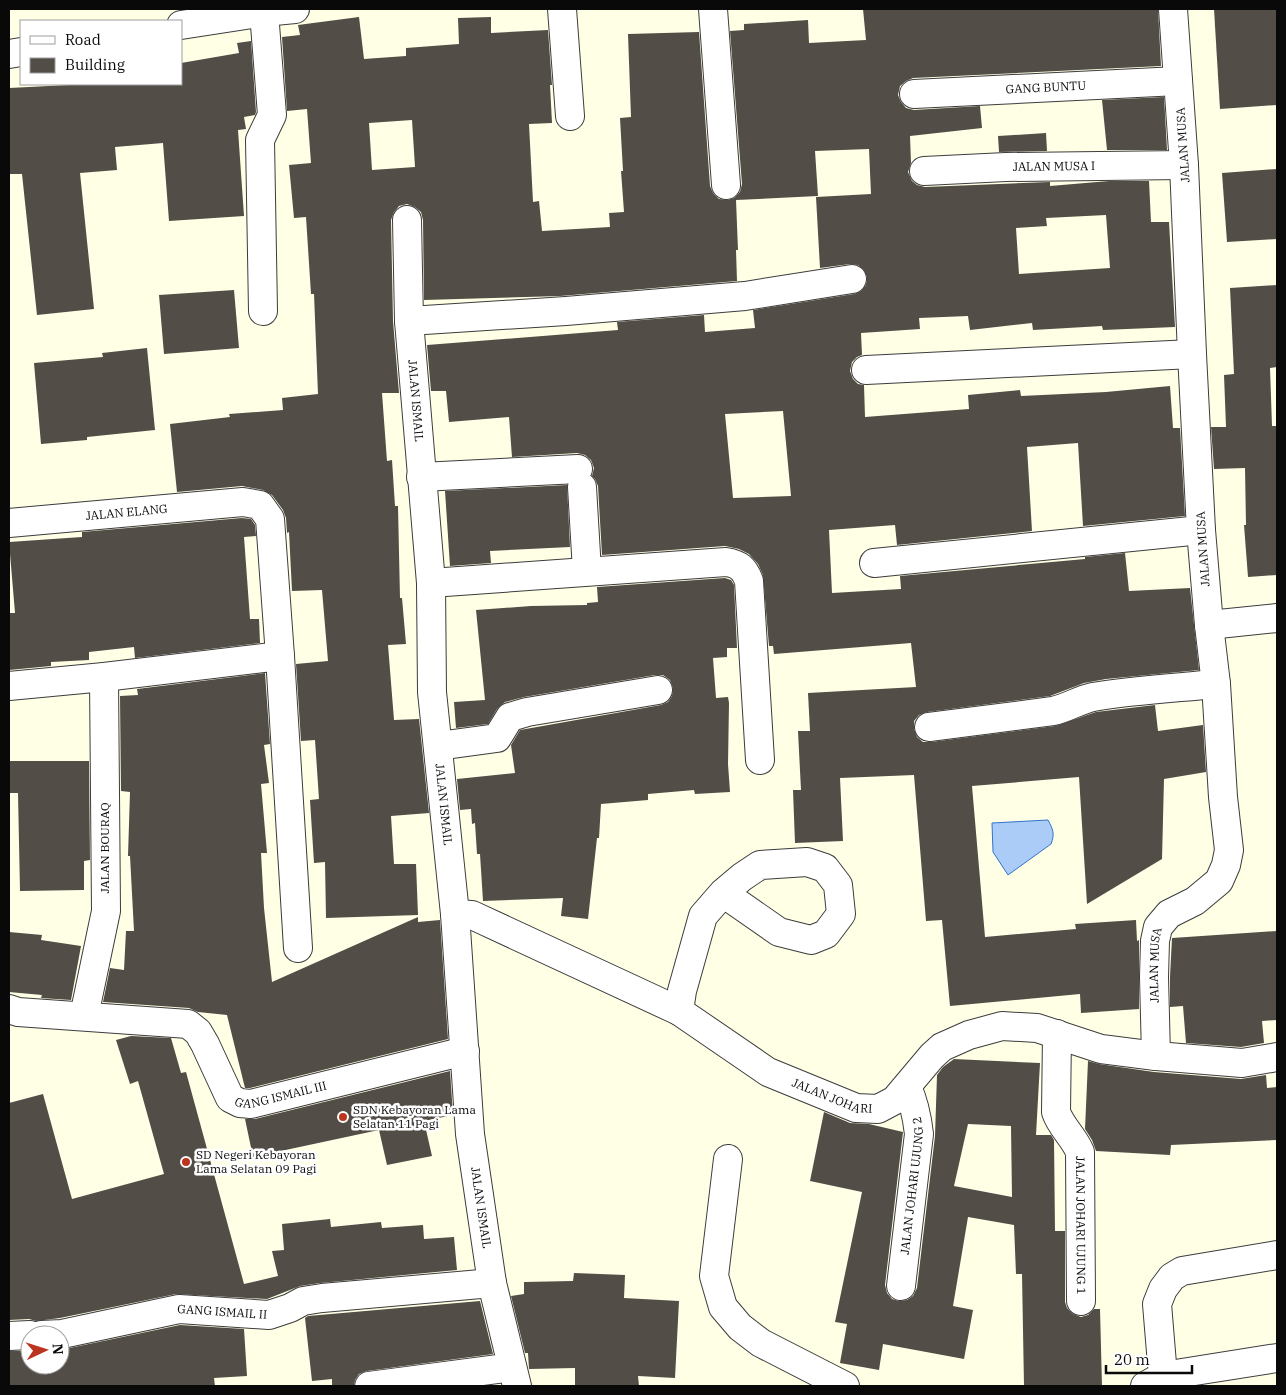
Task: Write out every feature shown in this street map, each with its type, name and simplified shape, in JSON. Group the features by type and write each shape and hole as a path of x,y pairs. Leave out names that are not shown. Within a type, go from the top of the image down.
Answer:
{"street":[{"path":"182,25 295,9"},
{"path":"562,9 570,116"},
{"path":"713,9 726,185"},
{"name":"JALAN MUSA","path":"1156,1056 1154,968 1155,941 1158,927 1169,914 1195,901 1219,881 1226,865 1229,850 1223,797 1216,684 1201,530 1184,165 1173,9"},
{"path":"263,311 260,140 272,115 264,12"},
{"name":"GANG BUNTU","path":"914,94 1178,81"},
{"name":"JALAN MUSA I","path":"924,171 1006,167 1184,165"},
{"name":"JALAN ISMAIL","path":"407,220 409,321 431,583 432,692 455,914 470,1134 492,1283 515,1377"},
{"path":"409,321 566,311 745,296 852,279"},
{"path":"866,370 1192,354"},
{"path":"421,477 580,478 588,571"},
{"name":"JALAN ELANG","path":"9,523 243,502 260,505 270,519 280,656"},
{"path":"874,563 1201,530"},
{"path":"431,583 726,562 745,563 745,571 749,581 760,760"},
{"path":"1209,624 1277,618"},
{"path":"9,686 104,677 280,656 298,948"},
{"name":"JALAN BOURAQ","path":"84,1016 106,911 104,677"},
{"path":"929,726 1053,711 1079,701 1108,695 1216,684"},
{"path":"438,746 497,738 510,717 527,712 658,690"},
{"path":"679,1011 682,991 703,916 724,893"},
{"name":"JALAN JOHARI","path":"455,914 472,915 679,1011 768,1072 856,1108 878,1109 895,1100 932,1056 942,1047 970,1035 1002,1026 1037,1028 1101,1048 1156,1056 1242,1063 1277,1057"},
{"name":"GANG ISMAIL III","path":"13,1011 188,1024 198,1032 205,1044 230,1098 240,1103 251,1104 465,1051"},
{"name":"JALAN JOHARI UJUNG 1","path":"1057,1034 1056,1112 1059,1120 1076,1141 1080,1152 1082,1301"},
{"name":"JALAN JOHARI UJUNG 2","path":"901,1286 919,1134 913,1102 906,1086"},
{"path":"728,1159 714,1276 723,1307 740,1327 761,1343 845,1386"},
{"path":"1277,1255 1182,1271 1172,1277 1162,1289 1157,1304 1154,1381 1277,1358"},
{"name":"GANG ISMAIL II","path":"70,1332 179,1309 269,1315 303,1301 322,1298 492,1283"},
{"path":"370,1386 515,1377"}],"water":[{"path":"1048,820 1053,832 1051,844 1008,875 993,852 992,823"}],"building":[{"path":"863,9 1158,9 1161,66 913,78 900,86 898,95 906,108 914,110 980,106 982,128 910,136 911,163 908,172 912,181 917,185 925,187 1050,182 1050,186 1109,181 1149,181 1151,222 1169,222 1175,327 1103,330 1102,326 1033,330 1032,323 970,330 968,316 919,318 920,329 861,333 862,355 852,362 850,371 853,379 858,384 864,385 865,417 969,409 968,395 1020,390 1021,396 1106,392 1170,386 1173,428 1180,428 1185,516 1083,526 1078,443 1027,447 1032,531 897,545 895,525 829,530 832,593 901,589 900,576 1085,559 1085,557 1125,553 1129,591 1190,588 1199,670 1106,679 1084,683 1050,696 927,712 919,715 914,721 917,737 923,742 1055,726 1096,712 1155,705 1158,731 1203,725 1206,772 1164,779 1162,859 1087,904 1079,777 972,786 985,937 1076,929 1075,924 1136,920 1137,941 1139,940 1139,1009 1081,1013 1080,994 950,1006 942,920 926,921 914,775 840,778 843,841 795,843 793,790 801,790 798,731 810,731 808,693 916,687 911,643 774,654 773,646 769,646 763,575 758,564 749,554 739,549 725,546 602,555 598,486 592,476 594,468 591,460 585,455 577,453 512,457 509,417 449,422 446,391 431,391 427,345 618,330 617,322 704,315 705,332 755,328 753,310 854,294 861,291 866,285 867,277 864,270 858,265 850,264 820,268 816,197 871,194 869,149 815,151 818,196 736,200 737,281 560,296 424,300 423,220 421,212 407,204 399,206 394,212 391,220 393,321 399,393 382,393 387,461 392,460 395,506 398,506 400,598 402,598 406,644 388,645 394,720 419,719 429,813 391,816 394,864 416,864 418,915 326,918 325,862 314,863 310,800 319,799 315,740 301,741 296,664 328,661 322,590 292,591 289,532 287,533 286,518 283,510 272,495 263,490 242,486 177,492 170,424 230,417 229,414 283,410 282,398 318,394 314,294 311,294 306,217 294,218 289,165 311,163 307,109 287,111 282,37 300,35 298,25 359,17 364,59 406,56 406,48 459,44 458,18 491,17 491,33 548,30 552,85 550,85 552,123 529,124 533,202 539,201 542,231 610,227 609,213 624,212 620,118 631,117 628,34 699,32 710,186 713,193 719,199 728,200 734,198 740,192 742,184 730,31 744,30 744,24 808,20 809,43 866,40","holes":["412,120 415,167 372,170 369,123","1106,215 1110,268 1019,274 1016,228 1047,226 1046,218","783,411 791,496 733,498 725,414"]},
{"path":"1214,9 1277,9 1277,105 1220,109"},
{"path":"251,41 256,112 255,115 244,117 246,129 238,130 244,216 169,221 163,143 115,147 117,170 80,173 94,309 37,315 22,174 9,174 9,88 69,85 182,85 182,63 239,53 237,43"},
{"path":"1164,97 1167,150 1107,150 1102,100"},
{"path":"1046,133 1047,151 999,152 998,136"},
{"path":"1277,169 1277,239 1227,242 1222,173"},
{"path":"1277,285 1277,367 1270,368 1272,426 1277,426 1277,575 1248,577 1244,525 1246,525 1245,468 1214,469 1211,427 1226,427 1224,375 1234,374 1230,288"},
{"path":"234,290 239,348 164,354 159,295"},
{"path":"147,348 155,430 87,437 87,440 41,444 34,363 103,357 102,353"},
{"path":"567,485 570,547 490,551 491,563 450,566 445,491"},
{"path":"242,518 251,519 255,525 256,536 244,537 250,619 259,619 260,643 135,658 134,647 89,652 89,660 51,662 51,666 9,670 9,613 15,613 9,542 82,537 82,532"},
{"path":"725,578 731,580 734,585 737,648 727,648 727,657 713,658 716,698 728,697 729,703 728,764 730,792 695,794 694,790 648,794 648,800 601,804 599,838 597,838 588,919 561,916 563,898 483,901 480,854 477,854 475,823 472,824 471,809 460,810 457,779 515,773 511,745 520,730 661,705 668,702 672,696 673,688 670,680 663,675 655,675 524,697 505,702 497,709 488,724 456,728 454,702 485,700 476,610 531,606 587,605 587,603 598,602 597,587"},
{"path":"265,673 270,744 264,745 269,783 261,784 267,853 261,853 264,908 272,982 418,917 418,922 440,920 448,1039 245,1088 227,1015 198,1012 189,1008 103,1002 110,968 124,970 126,931 134,931 130,856 128,856 130,792 121,791 120,696 138,695 137,689"},
{"path":"9,761 89,761 90,860 84,861 84,890 20,891 18,793 9,793"},
{"path":"1277,931 1277,1020 1262,1021 1264,1043 1241,1047 1186,1043 1183,1006 1170,1007 1172,938"},
{"path":"9,932 42,935 41,940 81,946 71,1000 41,998 42,995 9,992"},
{"path":"131,1036 171,1038 181,1073 186,1072 244,1284 278,1276 272,1251 284,1250 282,1224 330,1219 331,1227 381,1222 382,1228 423,1225 424,1239 454,1237 457,1270 300,1286 267,1299 176,1294 60,1318 36,1321 29,1319 9,1320 9,1103 43,1094 72,1199 164,1174 138,1081 130,1084 116,1040"},
{"path":"954,1059 1040,1063 1036,1135 1051,1135 1054,1140 1055,1231 1065,1231 1065,1302 1067,1308 1073,1314 1081,1317 1088,1315 1094,1309 1100,1309 1102,1386 1024,1386 1022,1274 1016,1274 1014,1225 968,1217 953,1306 973,1310 964,1359 883,1344 879,1370 840,1363 847,1324 835,1322 862,1192 810,1181 824,1112 850,1123 869,1124 903,1132 885,1285 887,1293 892,1299 899,1301 907,1300 913,1296 917,1288 935,1136 937,1075 943,1067","holes":["968,1124 1011,1126 1012,1197 954,1186"]},
{"path":"1088,1061 1154,1072 1241,1079 1266,1075 1267,1088 1277,1087 1277,1140 1171,1145 1170,1155 1096,1151 1085,1129"},
{"name":"SDN Kebayoran Lama Selatan 11 Pagi","path":"450,1071 453,1115 424,1121 432,1156 387,1165 379,1130 253,1157 245,1119 255,1119"},
{"path":"574,1273 625,1275 624,1298 679,1301 675,1378 638,1376 639,1386 575,1386 575,1368 529,1369 528,1353 525,1353 511,1296 524,1294 524,1282 573,1281"},
{"path":"480,1301 493,1354 367,1371 359,1374 354,1386 332,1386 332,1379 312,1381 305,1318 308,1316"},
{"path":"180,1325 244,1329 247,1376 214,1378 215,1386 9,1386 9,1351 20,1351 20,1375 70,1375 70,1348"}],"place":[{"name":"SDN Kebayoran Lama Selatan 11 Pagi","path":"343,1117"},
{"name":"SD Negeri Kebayoran Lama Selatan 09 Pagi","path":"186,1162"}]}
